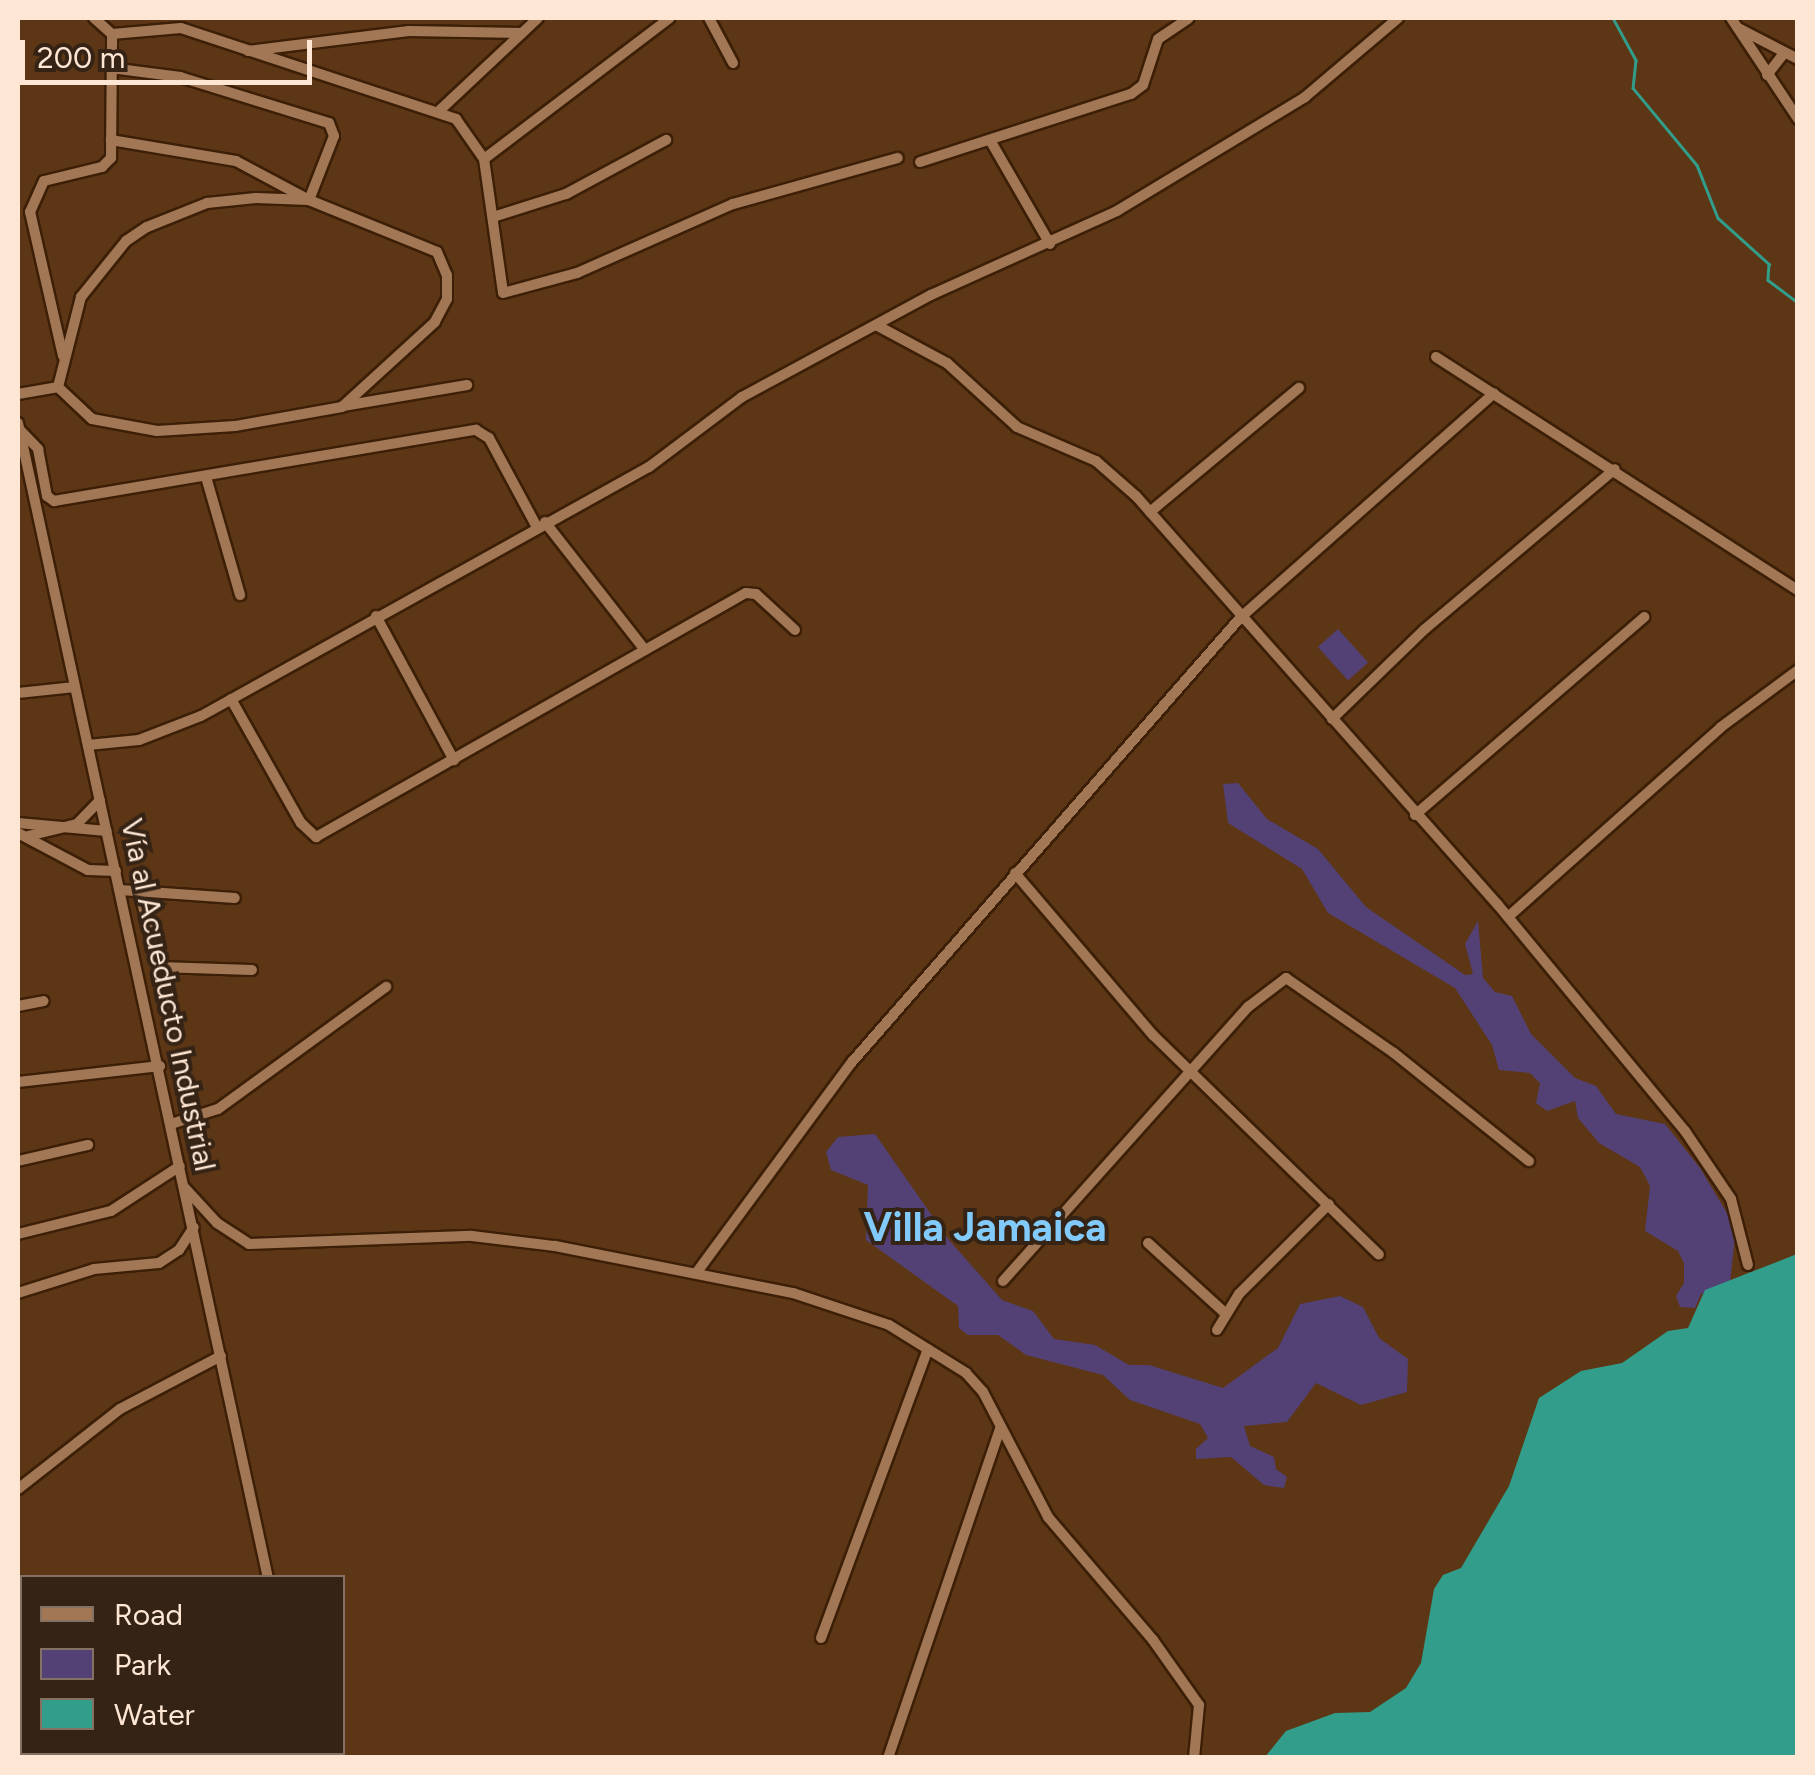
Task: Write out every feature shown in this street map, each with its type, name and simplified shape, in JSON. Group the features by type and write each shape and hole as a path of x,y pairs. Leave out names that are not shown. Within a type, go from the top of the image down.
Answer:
{"street":[{"path":"94,18 112,34 170,26 331,82 440,110 461,124 484,159 498,291 518,292 733,204 898,158"},
{"path":"440,110 538,18"},
{"path":"484,159 670,18"},
{"path":"709,18 733,63"},
{"path":"920,162 1137,91 1158,39 1188,18"},
{"path":"88,745 140,740 231,699 675,452 742,398 876,325 1050,244 1282,111 1398,18"},
{"path":"1734,23 1798,60"},
{"path":"1734,23 1798,119"},
{"path":"247,51 409,31 522,33"},
{"path":"64,360 30,212 44,181 108,163 112,34"},
{"path":"1767,75 1784,52"},
{"path":"111,68 180,77 329,123 334,136 309,200"},
{"path":"111,140 236,161 309,200 436,252 447,276 447,299 436,322 342,407"},
{"path":"492,217 546,203 666,140"},
{"path":"990,140 1050,244"},
{"path":"58,387 82,297 126,240 147,227 207,203 309,200"},
{"path":"876,325 946,363 1017,427 1108,469 1150,512 1508,917 1694,1143 1731,1199 1748,1265"},
{"path":"1436,357 1798,590"},
{"path":"58,387 92,418 156,430 236,426 467,386"},
{"path":"18,394 58,387"},
{"path":"1150,512 1300,388"},
{"path":"698,1272 852,1062 1240,618 1494,392"},
{"path":"18,426 38,449 50,500 476,430 490,438 541,524 645,650"},
{"name":"Vía al Acueducto Industrial","path":"18,426 160,1066 267,1575"},
{"path":"1332,720 1425,629 1615,469"},
{"path":"206,477 240,594"},
{"path":"231,699 311,837 454,760 746,592 756,594 795,630"},
{"path":"376,616 454,760"},
{"path":"1415,815 1644,617"},
{"path":"1508,917 1722,727 1798,670"},
{"path":"18,693 75,687"},
{"path":"64,828 100,800"},
{"path":"18,832 64,828 107,831"},
{"path":"18,832 88,870 116,871"},
{"path":"1015,873 1190,1072 1379,1255"},
{"path":"120,890 235,898"},
{"path":"139,891 159,967 252,970"},
{"path":"1002,1280 1266,988 1291,978 1529,1161"},
{"path":"171,1124 218,1109 386,987"},
{"path":"18,1006 44,1000"},
{"path":"18,1082 160,1066"},
{"path":"18,1161 88,1145"},
{"path":"18,1234 111,1211 180,1166"},
{"path":"186,1188 217,1223 249,1244 472,1236 698,1272 858,1311 928,1348 974,1381 1048,1517 1199,1705 1194,1758"},
{"path":"1217,1330 1225,1313 1329,1204"},
{"path":"18,1293 94,1269 160,1263 179,1250 194,1227"},
{"path":"1148,1243 1225,1313"},
{"path":"821,1638 928,1348"},
{"path":"18,1489 120,1409 222,1356"},
{"path":"888,1758 1001,1427"}],"green space":[{"path":"1338,629 1368,662 1348,681 1318,647"},
{"path":"1238,783 1267,819 1318,849 1366,907 1465,975 1473,974 1465,944 1478,921 1483,978 1495,992 1512,996 1531,1034 1575,1078 1596,1086 1616,1114 1665,1124 1700,1168 1736,1228 1730,1283 1701,1294 1695,1308 1680,1307 1676,1296 1684,1283 1684,1263 1678,1251 1645,1231 1650,1186 1640,1167 1599,1143 1578,1118 1575,1101 1547,1111 1536,1103 1540,1083 1530,1073 1499,1070 1492,1045 1455,988 1328,913 1302,869 1228,823 1223,784"},
{"path":"875,1134 949,1240 1002,1300 1033,1311 1054,1339 1095,1345 1129,1365 1149,1365 1223,1388 1278,1348 1300,1304 1340,1296 1363,1307 1379,1338 1408,1359 1407,1392 1361,1405 1316,1383 1287,1422 1244,1426 1250,1446 1274,1457 1276,1469 1287,1477 1284,1488 1264,1485 1231,1457 1196,1459 1196,1449 1208,1438 1200,1424 1130,1400 1103,1375 1026,1355 998,1335 968,1335 959,1328 958,1306 866,1240 868,1185 831,1170 826,1152 838,1137"}],"water":[{"path":"1797,1254 1797,1757 1265,1757 1286,1731 1335,1713 1370,1712 1406,1688 1421,1663 1434,1589 1443,1575 1461,1568 1509,1486 1539,1398 1581,1371 1622,1363 1668,1331 1688,1328 1705,1290"}],"waterway":[{"path":"1613,18 1636,60 1633,88 1697,165 1718,218 1769,264 1768,280 1798,303"}],"district":[{"name":"Villa Jamaica","path":"985,1227"}]}
